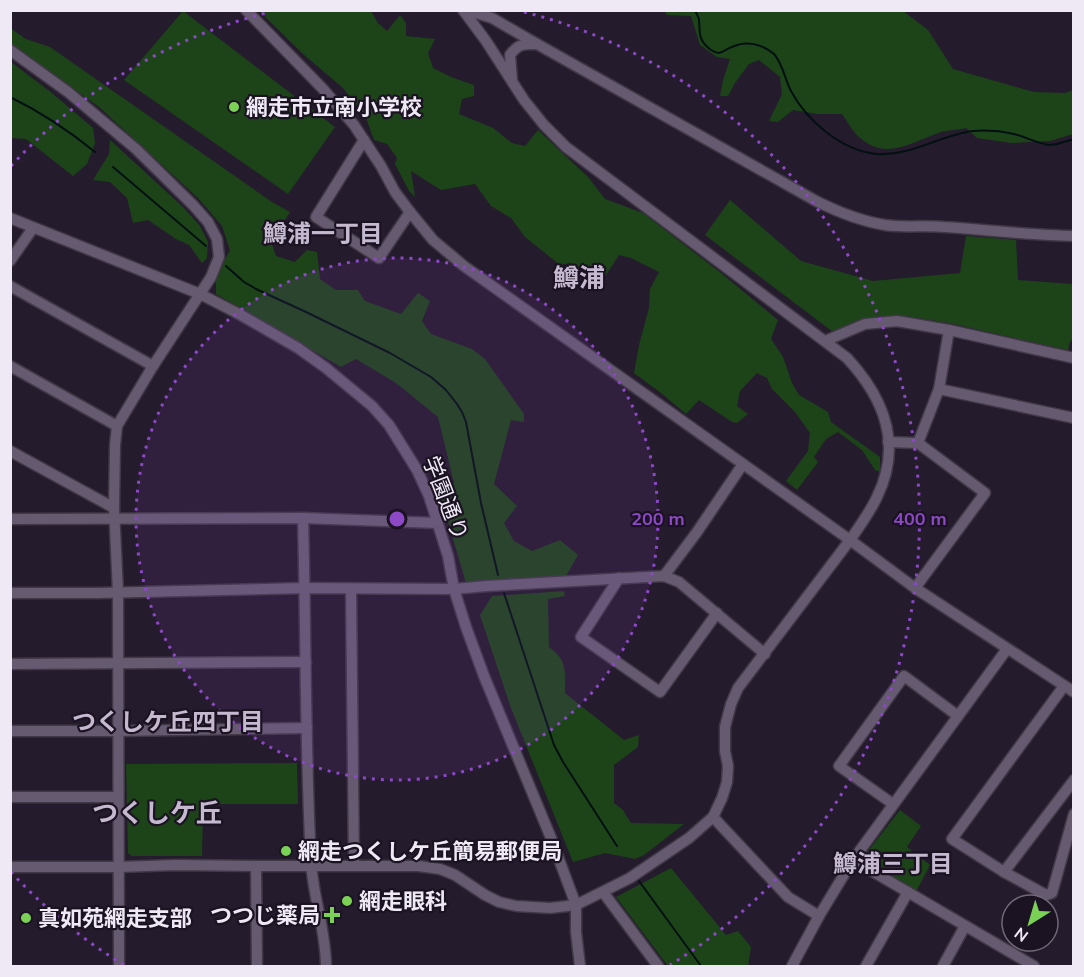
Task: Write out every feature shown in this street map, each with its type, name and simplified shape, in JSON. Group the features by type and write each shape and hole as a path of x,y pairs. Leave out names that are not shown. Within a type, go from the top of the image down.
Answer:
{"street":[{"path":"246,10 323,89 354,125 410,212 433,240 464,266 915,588 1069,689 952,839 1046,896 1052,893 1074,814"},
{"path":"465,10 492,18 841,213 887,225 943,227 1038,236 1074,236"},
{"path":"10,867 418,866 440,869 455,875 492,899 516,906 550,908 576,905 630,878 670,852 712,817 728,782 725,727 738,688 850,540 878,497 887,472 888,428 884,414 870,384 847,358 566,147 524,100 465,10"},
{"path":"512,82 510,56 515,48 524,44 537,44"},
{"path":"10,50 68,92 129,143 194,205 218,239 219,257 211,277 117,426 114,513 118,592 119,966"},
{"path":"364,140 316,218 379,258 410,212"},
{"name":"学園通り","path":"10,218 200,294 241,315 298,348 326,368 372,406 389,425 417,470 429,496 448,556 454,589 466,627 576,905 576,933 580,966"},
{"path":"10,261 33,228"},
{"path":"10,286 153,366"},
{"path":"825,341 865,324 897,321 949,330 1074,358"},
{"path":"918,443 939,389 949,330"},
{"path":"10,366 117,426"},
{"path":"939,389 1074,418"},
{"path":"888,442 918,443 985,493 915,588"},
{"path":"10,451 114,513"},
{"path":"664,576 743,464"},
{"path":"10,519 114,513 438,523"},
{"path":"303,518 311,866 326,966"},
{"path":"10,592 304,588 454,589 664,576 680,582 765,654"},
{"path":"619,578 581,636 660,692 717,613"},
{"path":"351,589 354,866"},
{"path":"792,966 853,861 1006,649"},
{"path":"10,664 306,662"},
{"path":"893,804 839,766 904,676 958,716"},
{"path":"10,731 307,728"},
{"path":"1004,872 1074,780"},
{"path":"10,797 118,797"},
{"path":"712,817 788,897 819,916"},
{"path":"853,861 965,926 1019,963 1034,966"},
{"path":"256,866 257,966"},
{"path":"603,892 658,966"},
{"path":"866,966 908,892"},
{"path":"943,966 965,926"}],"green space":[{"path":"183,11 335,127 288,194 124,80"},
{"path":"259,11 371,11 378,23 387,31 400,15 406,23 406,36 435,39 428,53 433,68 474,85 474,96 462,99 459,114 493,128 512,143 525,146 538,130 588,177 605,199 643,213 778,320 771,339 783,357 799,395 828,412 831,422 880,457 880,472 875,470 862,450 838,432 826,439 814,457 818,462 797,490 786,481 808,451 810,433 795,412 772,389 767,378 757,373 740,391 737,406 748,414 737,423 699,400 686,414 634,373 649,308 650,289 659,272 631,258 619,255 602,281 569,263 560,265 525,237 511,218 491,206 475,184 441,190 411,171 415,197 409,191 395,164 397,158 387,144 374,140 366,118 343,88 303,54"},
{"path":"664,11 903,11 928,30 953,69 1034,92 1065,93 1073,90 1073,134 1050,141 1012,143 977,138 966,128 941,132 908,145 888,149 869,144 859,137 842,114 818,114 793,110 778,122 769,121 782,94 780,77 759,60 749,64 728,96 720,96 730,59 717,57 700,45 691,16 667,15"},
{"path":"10,28 26,39 50,47 272,202 290,212 271,241 276,256 295,262 307,250 317,252 320,279 336,290 358,290 365,301 401,314 418,293 430,301 422,321 431,334 472,349 485,359 524,414 524,422 511,420 494,484 517,506 504,523 514,541 532,551 560,540 578,555 566,576 466,583 439,491 454,483 438,417 396,383 356,359 341,367 216,294 216,278 230,250 222,226 198,198 99,107 11,44"},
{"path":"11,62 93,128 95,143 87,164 73,176 26,139 11,138"},
{"path":"110,140 183,207 200,226 208,242 207,258 202,263 189,245 148,220 133,223 127,198 110,182 93,180 109,154"},
{"path":"730,200 801,261 873,281 960,273 966,236 1016,240 1018,280 1073,284 1073,338 1068,350 949,323 906,316 866,320 833,332 705,235"},
{"path":"564,591 565,596 548,599 549,647 560,657 564,667 565,693 624,740 639,735 638,747 614,765 614,803 623,810 631,823 684,824 644,855 635,859 605,853 573,862 511,708 480,615 492,596"},
{"path":"297,763 298,804 203,804 202,856 132,856 128,853 126,764"},
{"path":"900,810 921,826 907,847 930,865 916,892 866,863 865,855"},
{"path":"671,868 726,935 738,931 751,947 748,966 668,966 616,897"}],"waterway":[{"path":"694,10 699,19 702,40 711,50 719,53 737,45 748,44 759,46 774,54 782,67 791,91 806,113 826,132 850,147 876,154 889,154 973,131 1009,133 1049,145 1074,139"},
{"path":"10,97 54,122 95,152"},
{"path":"113,167 206,246"},
{"path":"226,266 256,289 390,353 431,377 446,390 457,404 466,422 481,503 498,575"},
{"path":"504,593 554,745 617,846"},
{"path":"639,881 701,966"}],"place":[{"name":"網走市立南小学校","path":"234,107"},
{"name":"網走つくしケ丘簡易郵便局","path":"286,851"},
{"name":"網走眼科","path":"347,901"},
{"name":"つつじ薬局","path":"332,915"},
{"name":"真如苑網走支部","path":"26,918"}],"district":[{"name":"鱒浦一丁目","path":"323,233"},
{"name":"鱒浦","path":"579,277"},
{"name":"つくしケ丘四丁目","path":"168,721"},
{"name":"つくしケ丘","path":"157,812"},
{"name":"鱒浦三丁目","path":"893,863"}]}
